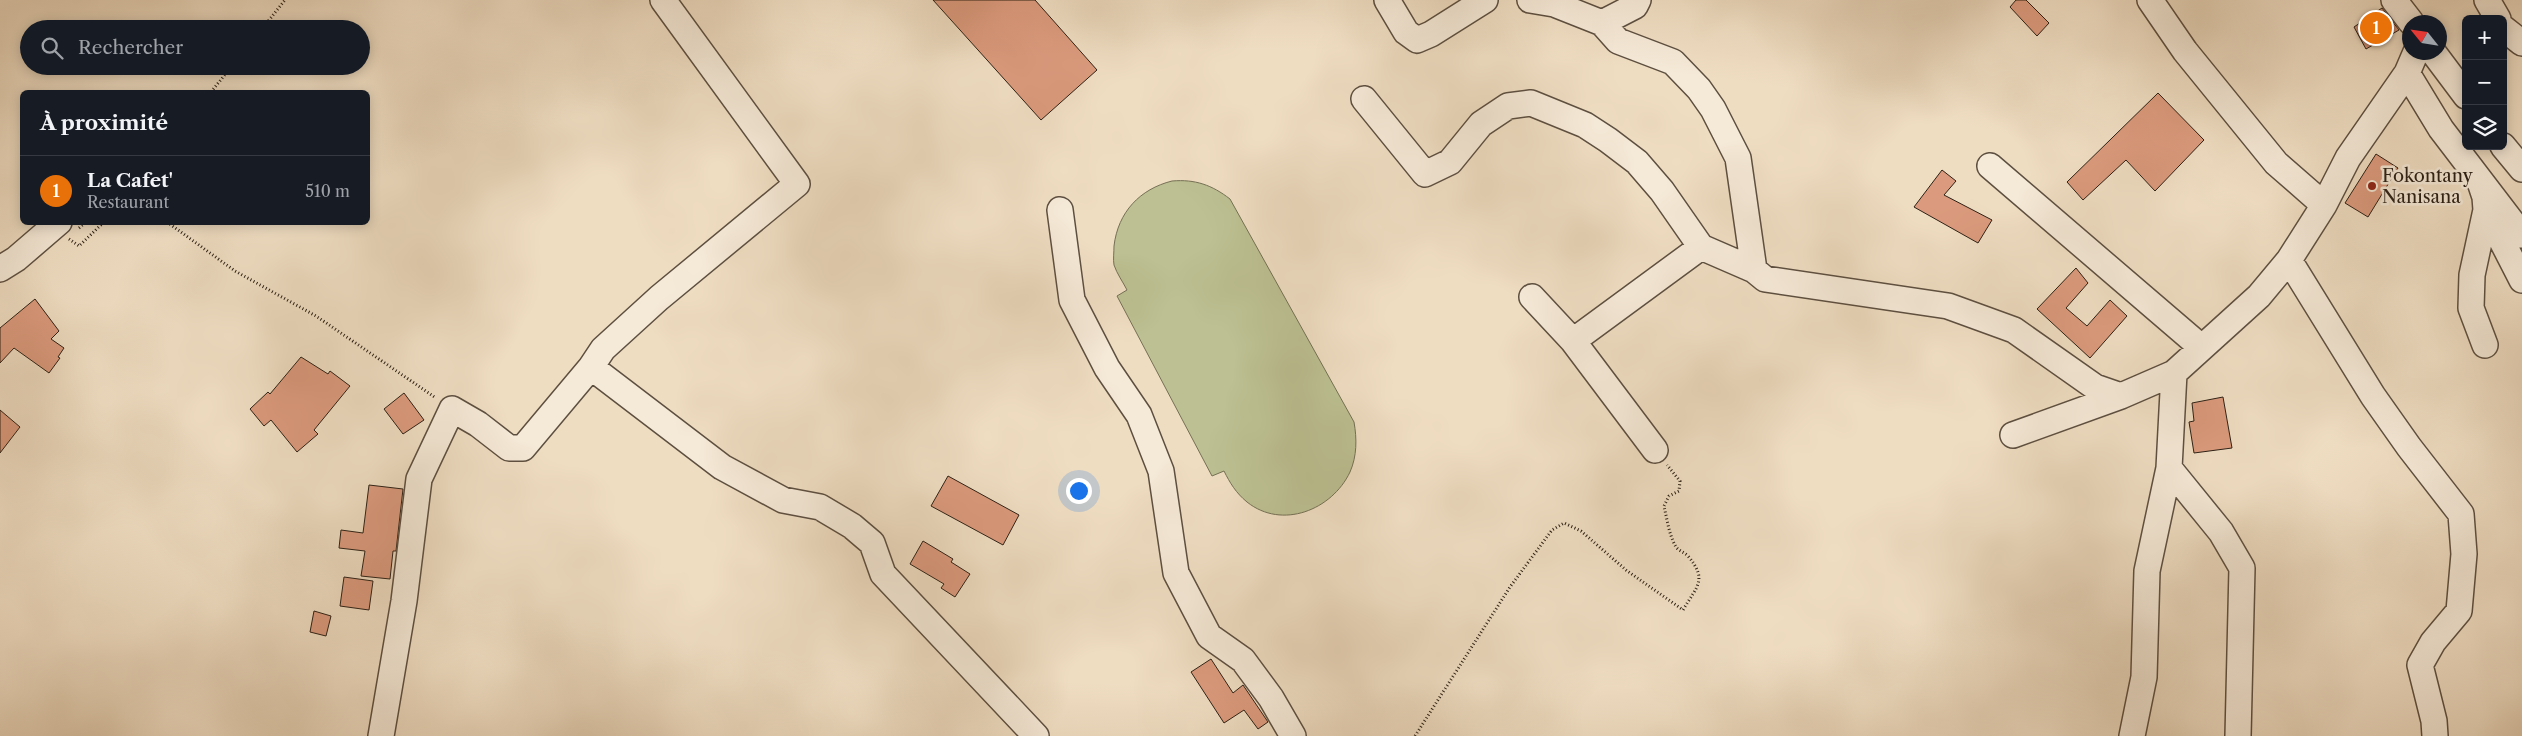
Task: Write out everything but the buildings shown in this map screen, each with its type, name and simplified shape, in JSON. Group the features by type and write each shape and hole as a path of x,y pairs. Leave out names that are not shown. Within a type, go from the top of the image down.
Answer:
{"street":[{"path":"381,736 404,601 419,479 452,409 478,424 509,448 523,448 592,367 603,349 659,298 797,184 663,0"},
{"path":"1387,0 1406,32 1417,40 1431,34 1485,0"},
{"path":"1530,0 1554,4 1602,23 1618,41 1673,62 1699,90 1714,109 1738,158 1754,270"},
{"path":"1602,23 1635,6 1638,0"},
{"path":"2150,0 2185,51 2276,163 2324,205"},
{"path":"2394,0 2406,15"},
{"path":"2487,0 2496,15"},
{"path":"2507,31 2522,43"},
{"path":"2439,60 2462,91"},
{"path":"2014,435 2121,396 2174,373 2259,296 2289,260 2324,205 2348,158 2412,62"},
{"path":"2412,62 2441,130 2522,236"},
{"path":"1364,99 1425,174 1450,162 1481,124 1508,106 1531,104 1585,125 1637,162 1668,199 1701,247 1754,270 1765,279 1948,306 2014,330 2095,387 2121,396"},
{"path":"2506,150 2522,169"},
{"path":"1990,166 2201,347"},
{"path":"2479,180 2485,197 2486,210 2472,275 2471,308 2485,345"},
{"path":"1060,210 1072,300 1108,368 1139,415 1161,471 1176,573 1209,636 1243,660 1271,698 1293,736"},
{"path":"2486,210 2522,280"},
{"path":"0,269 65,231"},
{"path":"1573,341 1701,247"},
{"path":"2289,260 2378,403 2461,514 2464,554 2459,611 2434,642 2420,665 2434,721 2435,736"},
{"path":"1532,297 1573,341 1655,450"},
{"path":"592,367 722,467 782,500 820,507 852,526 872,543 883,574 1036,736"},
{"path":"2132,736 2144,677 2146,571 2169,468 2174,373"},
{"path":"2169,468 2221,532 2242,568 2238,736"}],"path":[{"path":"269,20 285,0"},
{"path":"213,90 225,75"},
{"path":"65,231 79,246 101,225"},
{"path":"171,225 235,272 316,316 452,409"},
{"path":"1415,736 1510,587 1552,530 1564,523 1581,531 1626,570 1683,610 1699,583 1699,572 1686,554 1677,548 1672,538 1664,506 1670,496 1679,492 1680,481 1655,450"}],"green space":[{"path":"1172,181 1188,181 1203,184 1217,190 1230,199 1354,422 1356,447 1350,472 1331,497 1319,506 1305,512 1290,515 1275,514 1261,510 1247,502 1240,495 1224,471 1212,476 1117,296 1127,290 1114,265 1114,246 1120,223 1132,204 1141,196 1160,185"}],"place":[{"name":"La Cafet'","path":"2376,28"},
{"name":"Fokontany Nanisana","path":"2372,186"}]}
